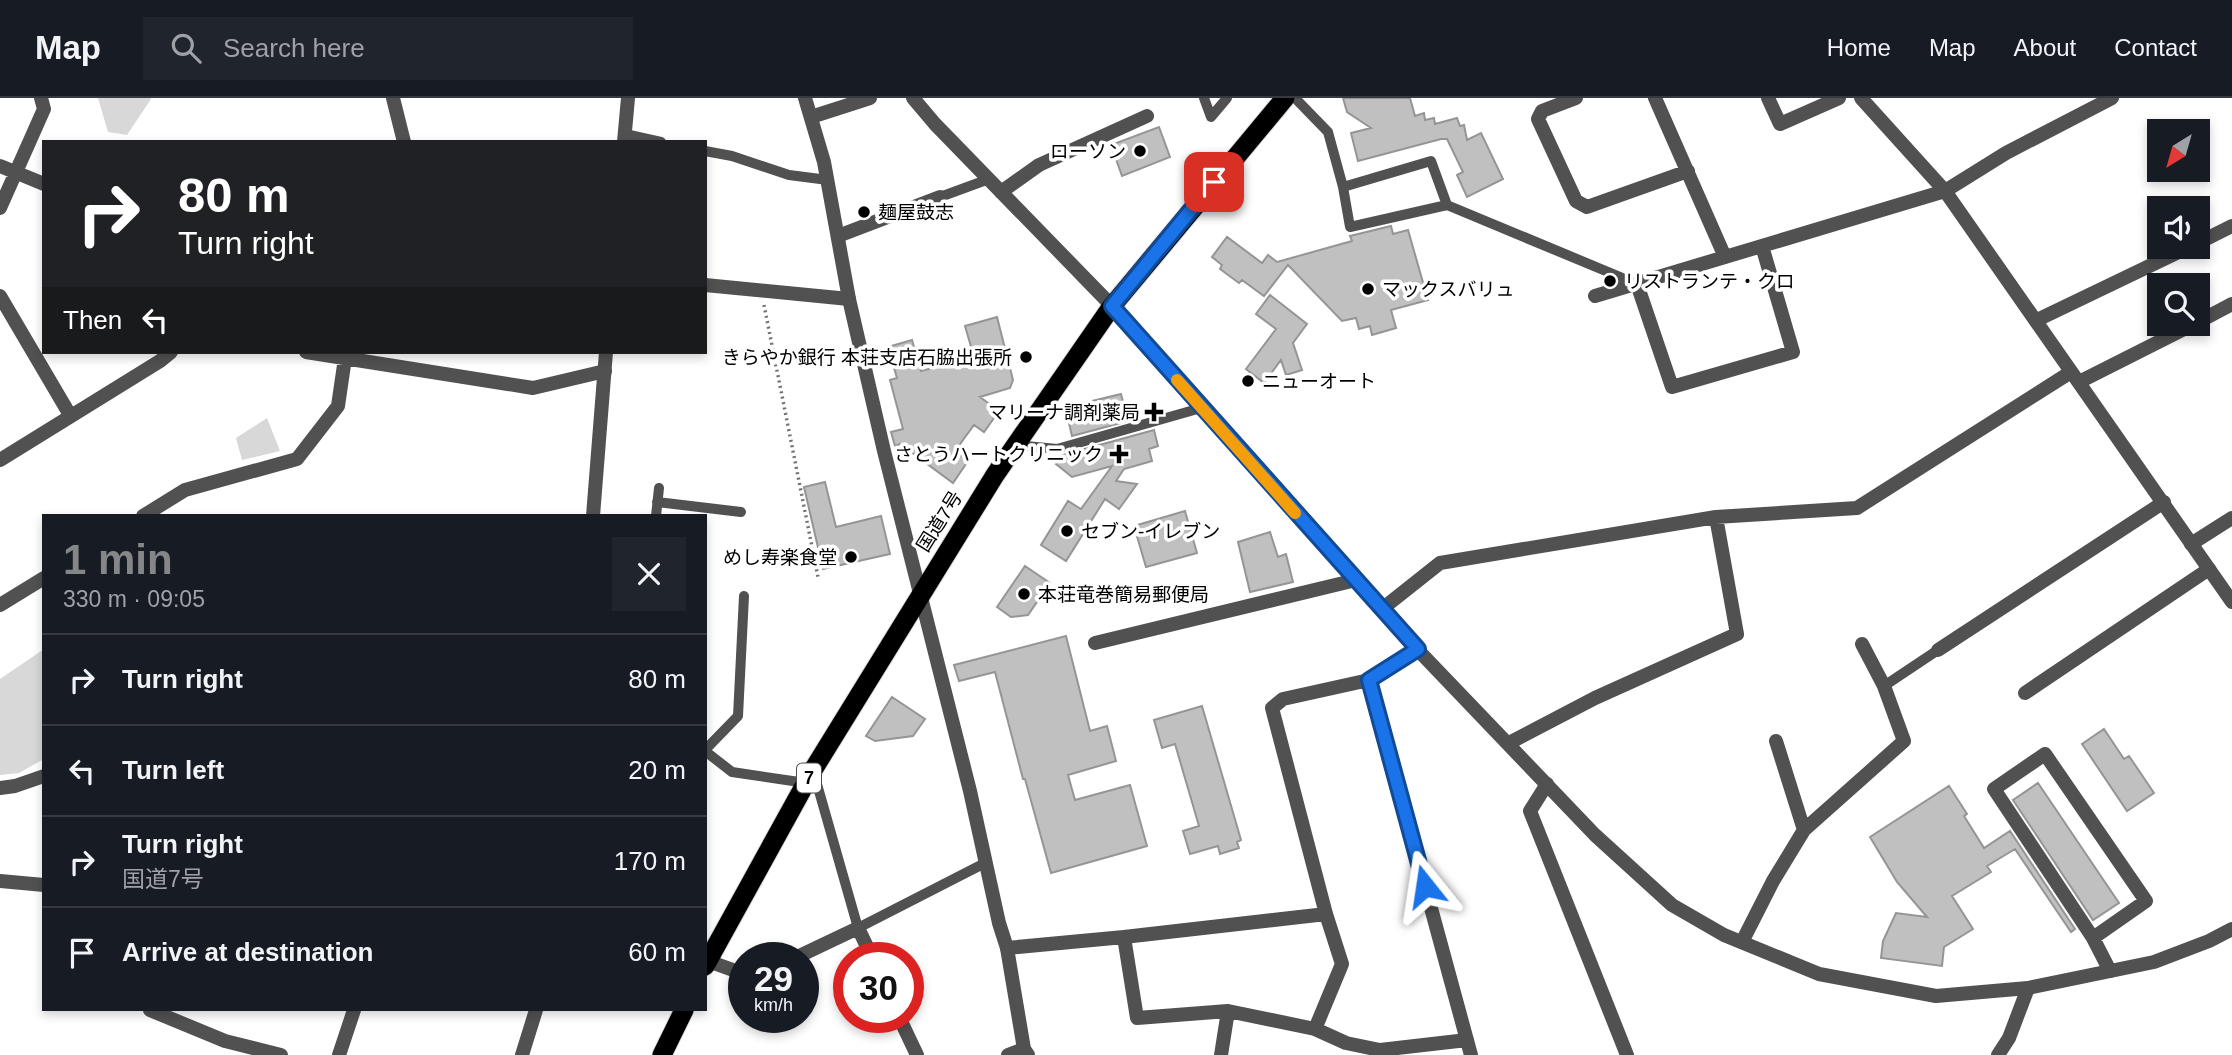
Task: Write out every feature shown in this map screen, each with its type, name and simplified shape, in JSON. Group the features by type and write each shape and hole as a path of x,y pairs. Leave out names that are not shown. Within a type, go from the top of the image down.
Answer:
{"highway":[{"name":"国道7号","path":"708,958 810,776 1015,445 1112,306 1285,98"},
{"path":"662,1055 684,1011"}],"street":[{"path":"0,208 44,109 41,98"},
{"path":"393,98 404,140"},
{"path":"624,138 628,98"},
{"path":"806,98 828,180 849,299 884,451 1007,948 1026,1052 1008,1055"},
{"path":"811,117 870,98"},
{"path":"914,98 935,124 1112,306 1418,649 1595,835 1672,905 1724,935 1819,974 1936,996 2028,988 2154,962 2232,929"},
{"path":"1576,98 1542,111 1538,119 1576,201 1587,207 1688,171"},
{"path":"1656,98 1725,257"},
{"path":"1768,98 1780,124 1839,98"},
{"path":"1861,98 1945,191 2232,602"},
{"path":"1595,296 1945,191 2006,153 2112,98"},
{"path":"1001,192 1039,164 1147,116"},
{"path":"0,166 42,183"},
{"path":"838,236 940,197"},
{"path":"2210,237 2232,226"},
{"path":"1637,284 1672,387 1793,352 1762,246"},
{"path":"2037,320 2164,259"},
{"path":"707,285 849,299"},
{"path":"0,296 70,415"},
{"path":"2210,316 2232,304"},
{"path":"1382,609 1440,563 1716,517 1857,508 2075,377 2167,336"},
{"path":"0,460 169,354"},
{"path":"319,354 533,388 605,371"},
{"path":"593,514 607,354"},
{"path":"146,514 185,490 297,459 338,405 345,358"},
{"path":"1938,650 2164,502"},
{"path":"1509,743 1595,698 1737,634 1716,517"},
{"path":"2191,544 2232,518"},
{"path":"2025,693 2209,569"},
{"path":"0,605 42,579"},
{"path":"1095,643 1356,580"},
{"path":"1742,942 1773,881 1804,830 1904,741 1884,686 1862,644"},
{"path":"1315,1029 1342,964 1326,914 1272,708 1283,699 1369,680 1418,649"},
{"path":"1369,680 1471,1055"},
{"path":"1776,741 1804,830"},
{"path":"2093,938 2146,901 2045,754 1994,789 2093,938 2110,971"},
{"path":"0,789 42,777"},
{"path":"1547,784 1530,811 1627,1055"},
{"path":"0,881 42,885"},
{"path":"1007,948 1326,914"},
{"path":"819,947 858,928 865,942"},
{"path":"1124,937 1137,1018 1228,1011 1315,1029 1346,1043 1380,1049 1467,1040"},
{"path":"708,958 728,967"},
{"path":"1998,1055 2009,1038 2028,988"},
{"path":"152,1011 225,1041 281,1055"},
{"path":"339,1055 354,1011"},
{"path":"522,1055 536,1011"},
{"path":"1221,1055 1228,1011"},
{"path":"907,1033 917,1055"}],"lane":[{"path":"1204,98 1211,117 1227,98"},
{"path":"1294,98 1328,132 1343,187 1350,227 1447,205 1637,284"},
{"path":"624,138 642,140"},
{"path":"707,151 732,156 789,175 828,180"},
{"path":"1343,187 1431,161 1447,205"},
{"path":"940,197 989,179"},
{"path":"1015,445 1057,449 1201,408"},
{"path":"656,514 659,488"},
{"path":"657,502 741,512"},
{"path":"707,749 737,716 744,596"},
{"path":"1884,686 1938,650"},
{"path":"707,753 732,772 810,776 858,928 985,863"}],"path":[{"path":"761,290 818,577"}],"shaded area":[{"path":"98,98 151,99 127,135 108,132"},
{"path":"267,418 280,451 242,460 236,438"},
{"path":"42,650 42,760 19,773 0,775 0,679"}],"building":[{"path":"1343,98 1410,98 1415,116 1424,113 1425,120 1434,118 1435,124 1457,118 1460,126 1464,125 1467,140 1481,133 1503,179 1467,197 1457,175 1463,172 1447,139 1358,161 1351,133 1371,128 1347,112"},
{"name":"ローソン","path":"1159,127 1170,157 1122,176 1111,145"},
{"name":"マックスバリュ","path":"1391,226 1393,234 1408,230 1428,300 1391,310 1396,328 1372,335 1370,326 1359,329 1356,318 1342,321 1288,265 1264,296 1242,280 1239,283 1220,269 1222,265 1212,257 1227,237 1262,263 1268,255 1277,262 1352,241 1350,236"},
{"path":"1270,295 1307,324 1293,343 1302,370 1286,375 1281,360 1264,383 1246,369 1276,329 1256,314"},
{"path":"997,317 1013,380 1010,388 980,397 999,411 984,432 974,425 955,451 968,461 953,483 900,444 895,446 891,432 903,429 890,380 897,378 888,347 912,340 921,371 974,357 965,326"},
{"path":"1121,394 1128,421 1072,436 1068,419 1080,404"},
{"path":"1154,430 1158,446 1149,449 1152,461 1124,469 1116,481 1137,484 1119,509 1105,499 1066,561 1041,545 1068,501 1081,509 1112,466 1072,477 1056,464 1063,455"},
{"path":"825,482 836,527 881,516 890,554 823,569 804,487"},
{"path":"1185,511 1197,553 1146,567 1134,526"},
{"path":"1270,532 1278,557 1286,554 1293,582 1250,592 1238,542"},
{"path":"1025,566 1050,583 1028,615 1011,617 997,607"},
{"path":"1066,636 1090,731 1107,726 1116,761 1068,775 1075,800 1130,785 1147,846 1051,873 995,672 959,681 954,665"},
{"path":"892,697 925,719 913,736 875,741 866,736"},
{"path":"1202,706 1241,840 1237,842 1239,848 1220,854 1218,846 1190,854 1183,831 1199,826 1175,744 1162,748 1154,720"},
{"path":"2104,729 2124,759 2129,756 2154,793 2127,811 2082,744"},
{"path":"2038,783 2119,903 2093,920 2013,800"},
{"path":"1949,786 1984,848 2010,831 2075,929 2071,932 2015,849 1987,866 1991,872 1952,896 1973,929 1944,947 1942,966 1881,958 1883,941 1896,913 1927,917 1897,882 1870,837"}],"slow traffic":[{"path":"1177,380 1295,513"}],"place":[{"name":"ローソン","path":"1140,151"},
{"name":"麺屋鼓志","path":"864,212"},
{"name":"リストランテ・クロ","path":"1610,281"},
{"name":"マックスバリュ","path":"1368,289"},
{"name":"きらやか銀行 本荘支店石脇出張所","path":"1026,357"},
{"name":"ニューオート","path":"1248,381"},
{"name":"マリーナ調剤薬局","path":"1154,412"},
{"name":"さとうハートクリニック","path":"1119,454"},
{"name":"セブン-イレブン","path":"1067,531"},
{"name":"めし寿楽食堂","path":"851,557"},
{"name":"本荘竜巻簡易郵便局","path":"1024,594"}],"route":[{"path":"1214,182 1112,306 1418,649 1369,680 1425,886"}]}
